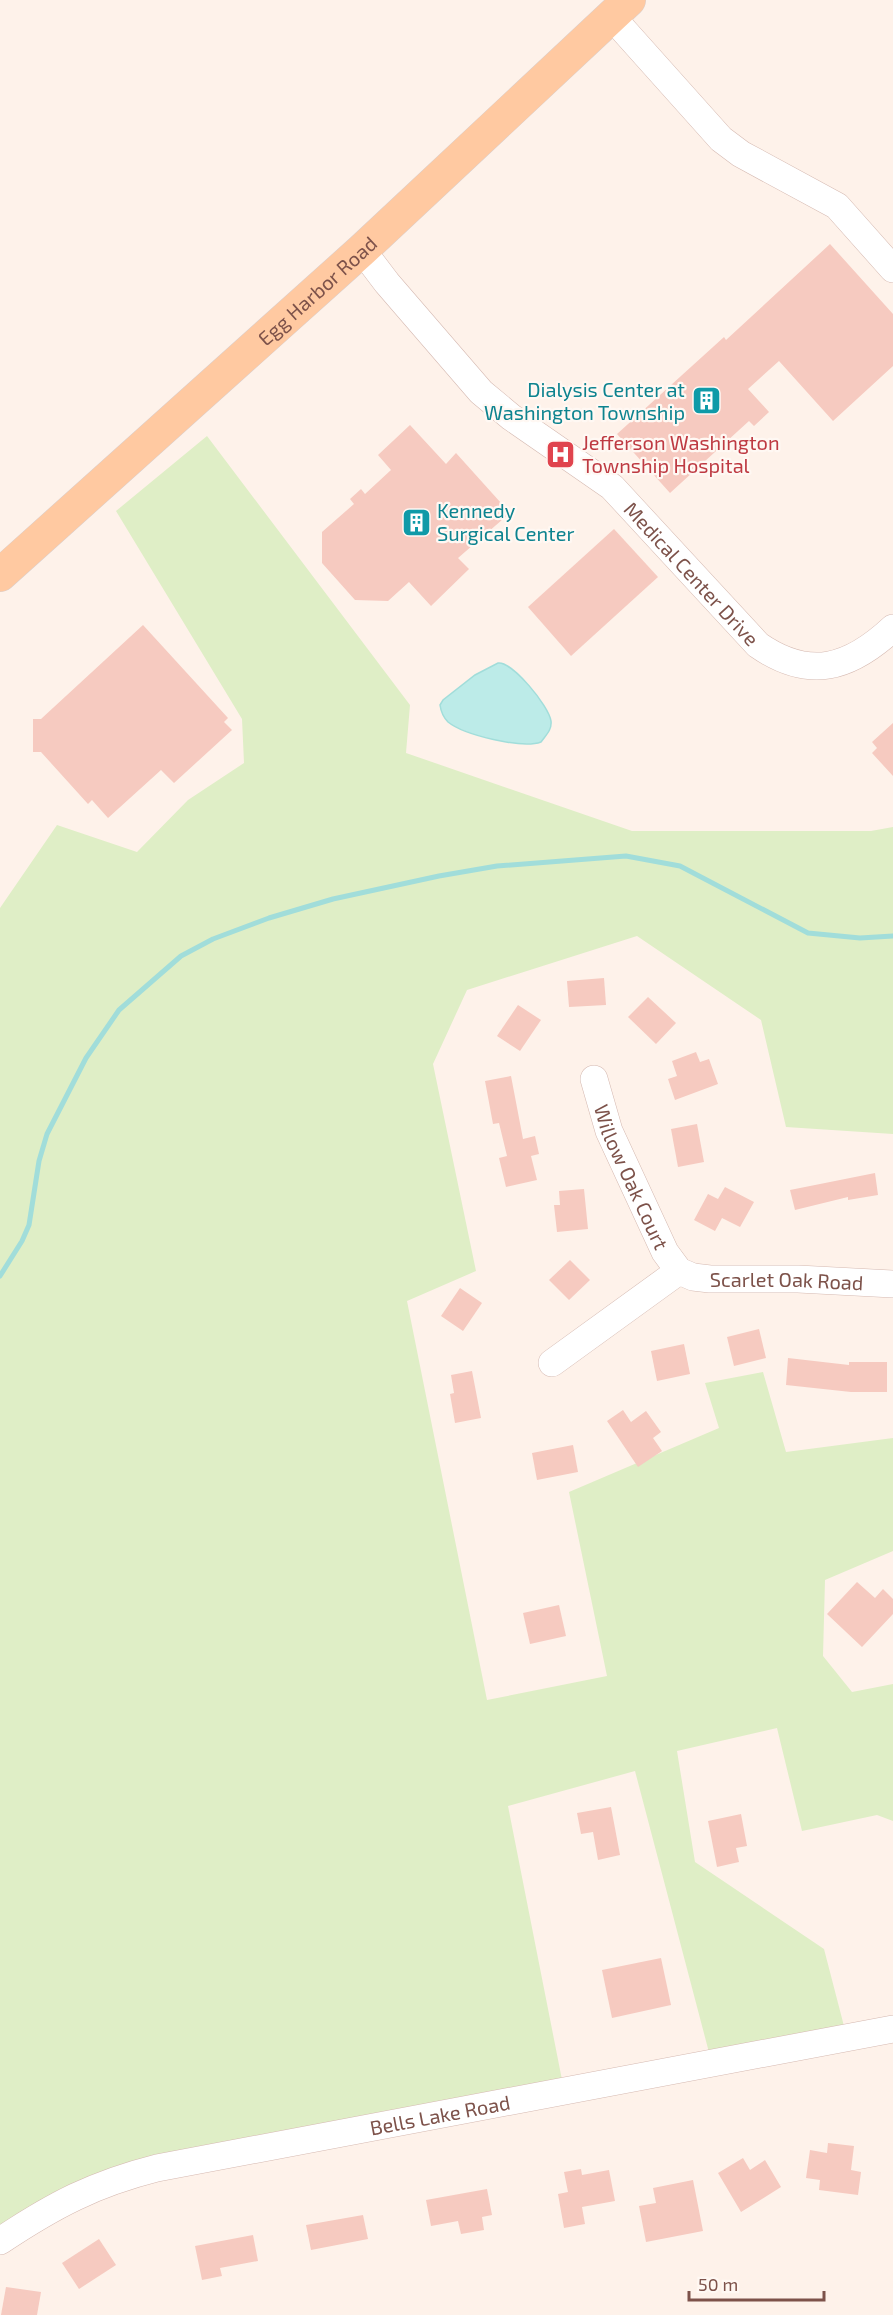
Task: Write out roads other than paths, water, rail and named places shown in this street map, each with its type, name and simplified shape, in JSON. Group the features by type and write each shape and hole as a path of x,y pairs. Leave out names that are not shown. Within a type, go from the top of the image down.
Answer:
{"main road":[{"name":"Egg Harbor Road","path":"0,575 362,250 620,8"}],"street":[{"path":"620,8 721,139 741,154 837,206 893,269"},
{"name":"Medical Center Drive","path":"362,250 387,283 481,392 511,417 595,473 627,501 758,645 788,661 824,666 852,659 893,628"},
{"name":"Willow Oak Court","path":"594,1079 609,1131 665,1252 679,1270"},
{"path":"552,1363 679,1270"},
{"name":"Scarlet Oak Road","path":"679,1270 693,1277 710,1279 798,1279 893,1284"},
{"name":"Bells Lake Road","path":"0,2241 73,2196 157,2168 893,2029"}],"water":[{"path":"498,663 512,669 529,686 549,714 551,727 541,742 521,744 493,740 456,727 444,716 440,705 443,700 475,675"}],"waterway":[{"path":"0,1276 22,1241 29,1225 39,1161 47,1134 86,1058 119,1010 181,956 213,939 269,918 333,899 439,876 497,866 626,856 680,866 808,933 860,938 893,936"}],"place":[{"name":"Dialysis Center at Washington Township","path":"706,401"},
{"name":"Jefferson Washington Township Hospital","path":"561,454"},
{"name":"Kennedy Surgical Center","path":"416,522"}]}
